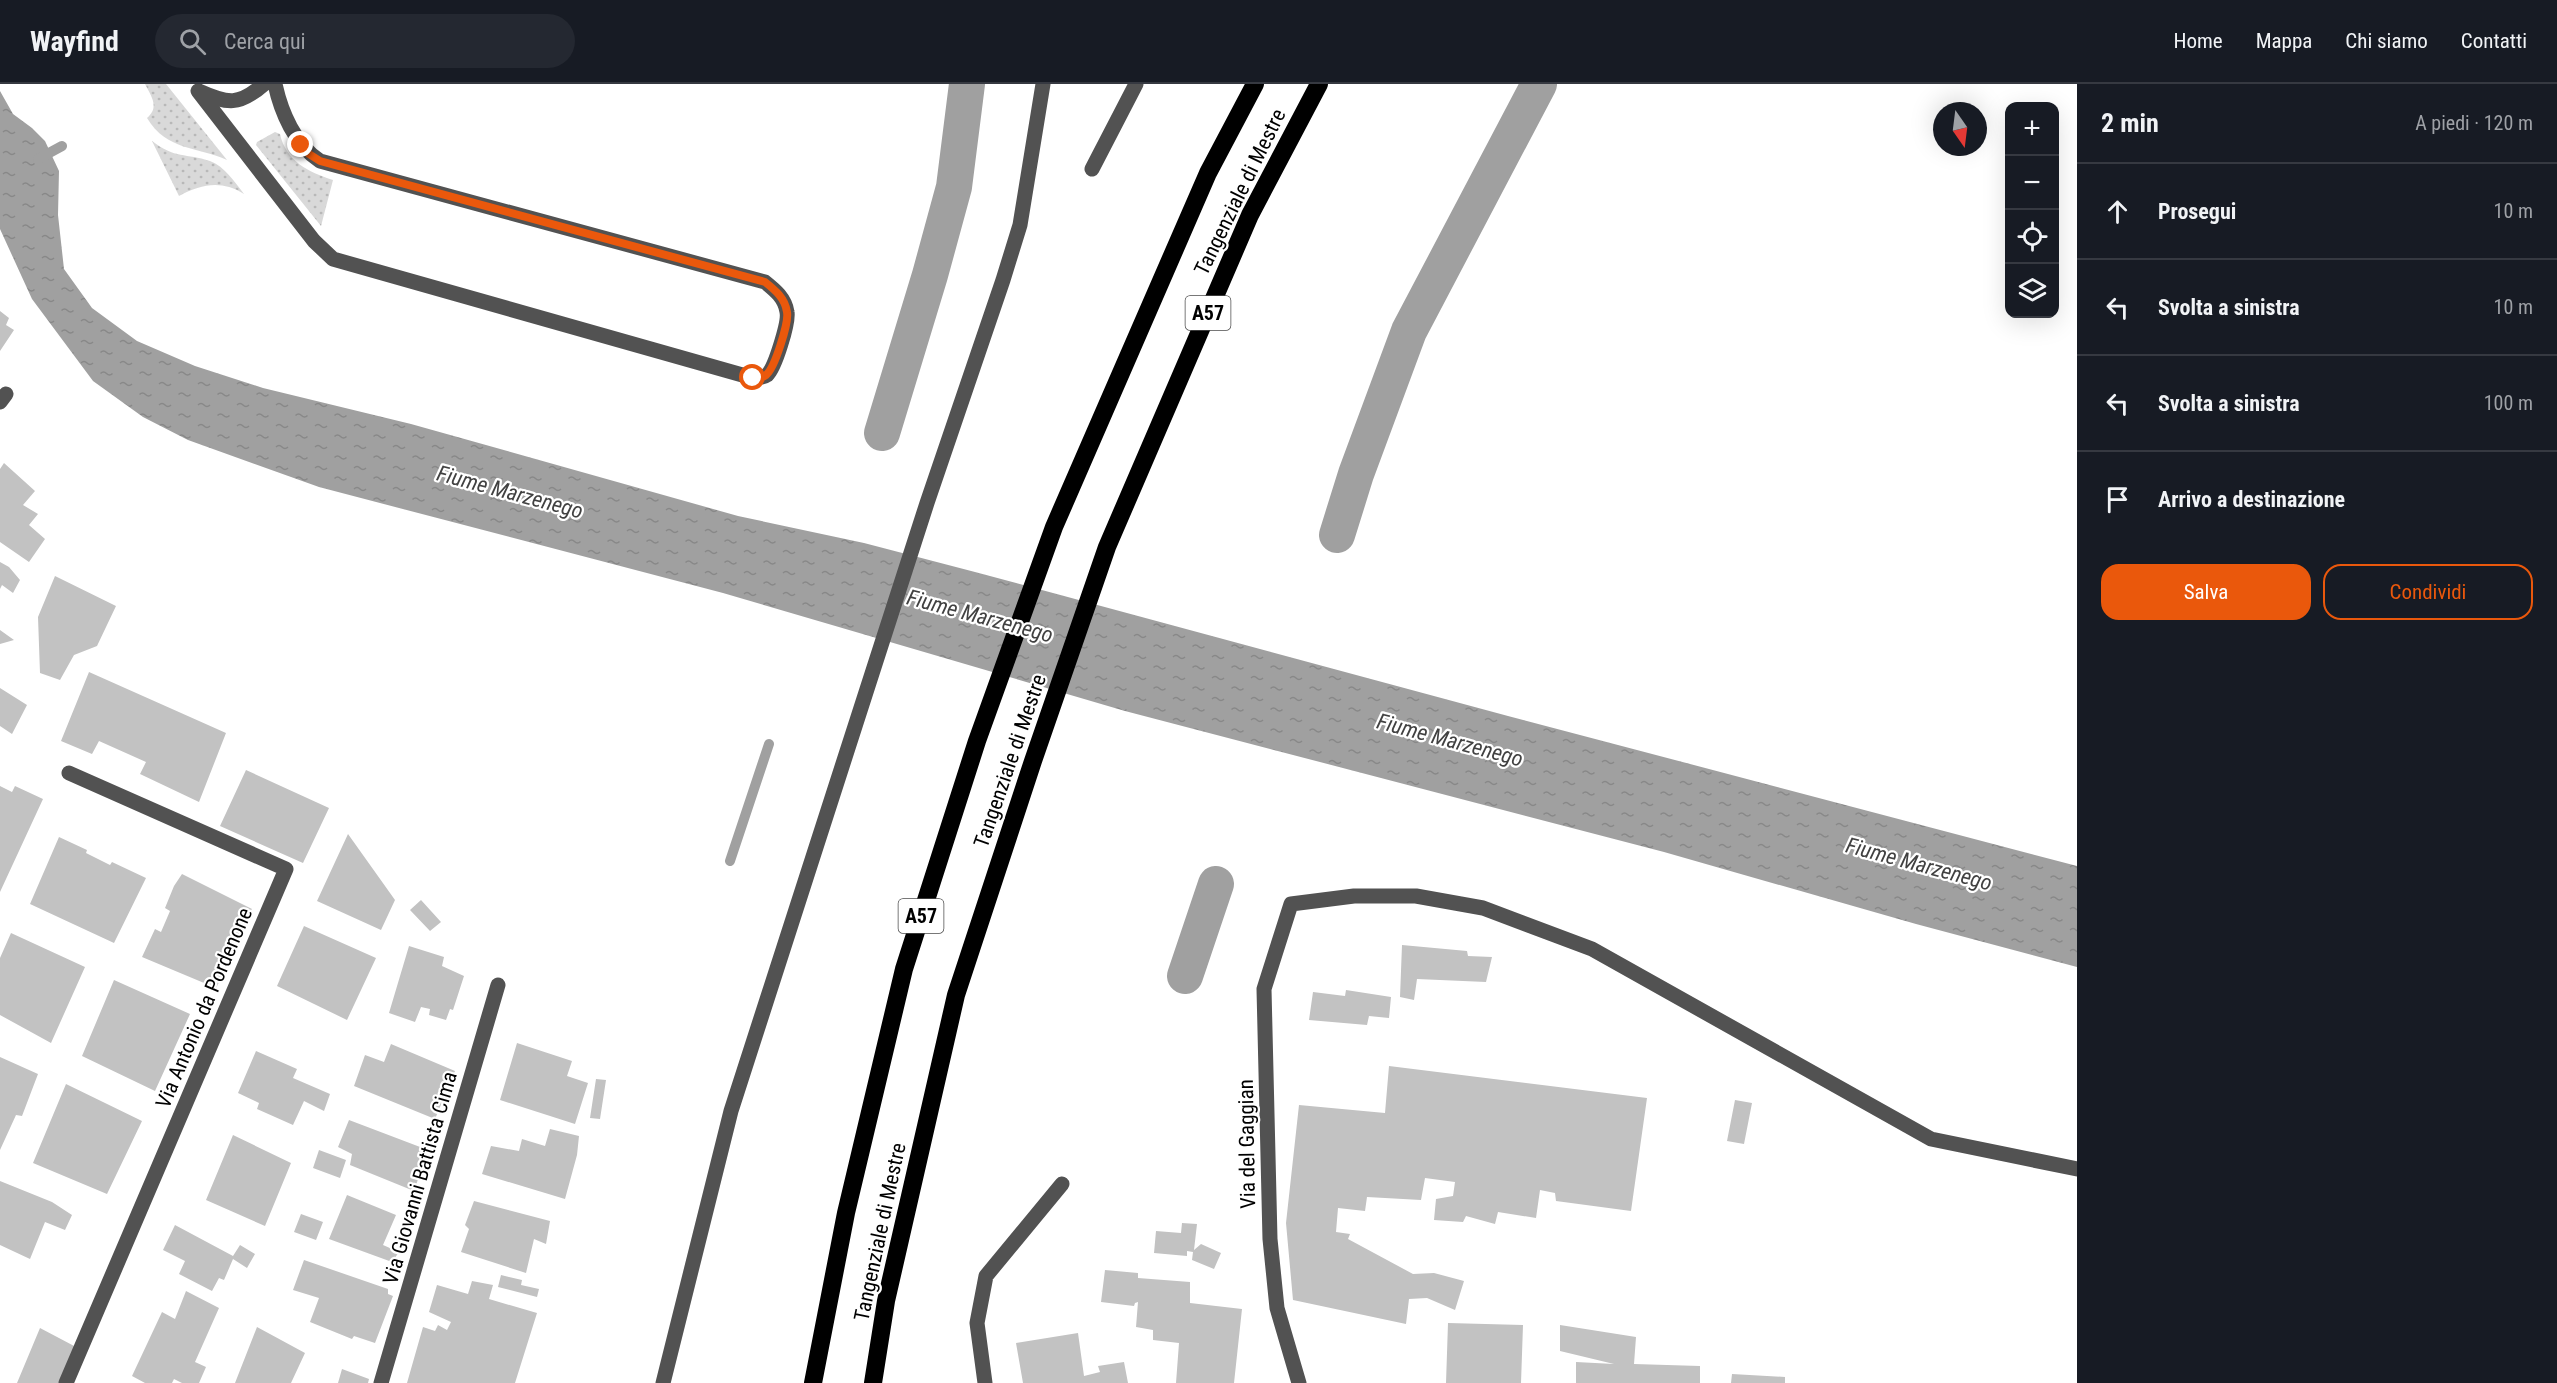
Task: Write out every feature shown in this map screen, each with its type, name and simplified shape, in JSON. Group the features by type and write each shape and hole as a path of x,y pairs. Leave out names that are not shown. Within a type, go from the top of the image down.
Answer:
{"highway":[{"name":"Tangenziale di Mestre","path":"813,1383 846,1213 904,969 977,741 1054,527 1208,173 1255,84"},
{"name":"Tangenziale di Mestre","path":"873,1383 886,1301 956,995 1033,761 1107,547 1250,215 1319,84"}],"street":[{"path":"196,87 228,102 242,100 264,84"},
{"path":"196,87 314,241 333,259 753,378 761,378 769,371 787,325 788,315 778,292 765,282 320,161 309,154 289,124 275,84"},
{"path":"663,1383 731,1111 927,503 1000,291 1020,225 1043,84"},
{"path":"1092,169 1136,84"},
{"name":"Via Antonio da Pordenone","path":"66,1383 286,868 69,773"},
{"name":"Via del Gaggian","path":"1299,1383 1277,1308 1270,1239 1264,989 1291,904 1354,896 1416,896 1483,908 1592,949 1931,1139 2077,1169"},
{"name":"Via Giovanni Battista Cima","path":"381,1383 498,985"},
{"path":"985,1383 978,1323 986,1276 1062,1184"}],"shaded area":[{"path":"145,84 166,84 227,160 173,142 155,129 147,118 154,106"},
{"path":"275,132 280,134 287,151 299,164 333,180 321,226 256,145 257,142"},
{"path":"152,141 167,151 210,161 229,175 244,194 227,187 212,185 179,196"}],"water":[{"name":"Fiume Marzenego","path":"0,91 13,114 45,141 59,171 58,215 64,269 92,308 137,341 195,366 263,388 411,424 738,516 864,543 975,572 2077,866 2077,967 1664,852 1125,711 723,593 319,487 188,440 143,417 93,381 32,299 0,229"}],"building":[{"path":"0,311 9,318 6,325 14,330 0,351"},
{"path":"4,463 35,491 23,505 38,514 29,525 45,539 29,562 0,542 0,469"},
{"path":"0,562 9,567 20,580 13,593 2,585 0,589"},
{"path":"55,576 116,606 97,646 74,655 60,680 40,673 38,617"},
{"path":"0,630 14,640 0,644"},
{"path":"89,672 226,733 199,802 140,774 146,762 99,741 92,754 61,741"},
{"path":"0,688 27,705 12,734 0,726"},
{"path":"246,770 329,808 303,863 220,826"},
{"path":"0,786 12,792 15,786 43,799 0,892"},
{"path":"348,834 395,900 381,930 317,901"},
{"path":"59,837 87,850 86,853 110,865 112,862 146,878 114,943 30,904"},
{"path":"182,874 252,909 241,928 245,932 216,988 142,957 155,929 161,932 170,911 165,908"},
{"path":"421,900 441,922 430,931 410,910"},
{"path":"304,926 376,958 347,1020 277,986"},
{"path":"11,933 85,967 51,1043 0,1015 0,958"},
{"path":"1402,945 1467,951 1468,956 1492,957 1486,982 1417,979 1414,1000 1400,997"},
{"path":"409,946 444,957 442,966 464,976 453,1010 450,1009 446,1020 429,1015 430,1009 421,1007 415,1022 389,1013"},
{"path":"114,980 190,1014 155,1091 82,1056"},
{"path":"1346,990 1391,997 1389,1018 1369,1016 1367,1025 1309,1020 1313,992 1345,996"},
{"path":"517,1043 572,1061 567,1076 588,1083 575,1124 500,1100"},
{"path":"391,1044 455,1071 435,1119 354,1086 365,1055 384,1062"},
{"path":"256,1051 297,1069 293,1078 330,1094 324,1111 304,1101 293,1125 257,1109 259,1103 238,1093"},
{"path":"0,1057 38,1074 22,1116 16,1115 0,1150"},
{"path":"1389,1066 1647,1098 1631,1211 1556,1201 1555,1193 1540,1190 1536,1218 1498,1212 1495,1224 1466,1216 1463,1222 1434,1220 1436,1199 1453,1196 1455,1182 1425,1178 1421,1200 1367,1197 1365,1211 1338,1208 1336,1232 1350,1234 1348,1239 1413,1274 1434,1273 1464,1281 1455,1310 1427,1298 1409,1299 1406,1324 1293,1300 1286,1223 1299,1105 1385,1113"},
{"path":"596,1079 606,1080 600,1119 590,1118"},
{"path":"66,1084 142,1121 107,1194 33,1163"},
{"path":"1735,1100 1752,1103 1744,1144 1727,1141"},
{"path":"349,1120 428,1150 414,1191 350,1165 352,1154 338,1147"},
{"path":"550,1129 579,1136 577,1155 565,1199 482,1174 491,1146 519,1151 522,1139 545,1146"},
{"path":"233,1135 291,1163 265,1226 206,1200"},
{"path":"319,1150 346,1160 340,1178 313,1168"},
{"path":"0,1181 52,1202 72,1215 65,1230 45,1222 30,1259 0,1245"},
{"path":"347,1195 396,1215 383,1245 399,1252 392,1262 329,1239"},
{"path":"474,1201 550,1221 546,1244 534,1239 526,1273 461,1252 469,1229 465,1225"},
{"path":"301,1214 323,1222 316,1240 294,1232"},
{"path":"1182,1223 1197,1224 1194,1250 1201,1244 1221,1253 1214,1269 1192,1260 1193,1252 1187,1251 1187,1256 1154,1253 1156,1231 1181,1233"},
{"path":"175,1225 233,1256 240,1245 255,1254 247,1268 233,1259 224,1280 219,1278 212,1291 179,1274 185,1261 163,1250"},
{"path":"304,1260 388,1289 388,1294 393,1296 375,1343 354,1336 352,1339 310,1322 319,1298 293,1290"},
{"path":"1105,1270 1138,1273 1138,1278 1190,1282 1190,1303 1242,1309 1234,1383 1176,1383 1179,1343 1153,1340 1153,1330 1136,1327 1138,1302 1134,1306 1101,1302"},
{"path":"501,1275 522,1280 521,1285 539,1289 537,1297 498,1287"},
{"path":"472,1281 493,1285 489,1299 537,1313 515,1383 407,1383 423,1327 435,1331 438,1325 447,1330 451,1322 429,1312 437,1285 468,1294"},
{"path":"186,1291 219,1308 195,1362 206,1367 199,1383 182,1383 174,1379 172,1383 145,1383 132,1376 162,1312 175,1319"},
{"path":"1448,1323 1523,1325 1521,1383 1446,1383"},
{"path":"1560,1325 1636,1337 1634,1364 1700,1366 1700,1383 1576,1383 1576,1362 1614,1364 1560,1351"},
{"path":"257,1327 305,1353 291,1383 235,1383"},
{"path":"40,1328 76,1347 60,1383 17,1383"},
{"path":"1078,1333 1084,1376 1100,1372 1098,1366 1124,1362 1128,1383 1023,1383 1016,1343"},
{"path":"342,1369 369,1379 368,1383 338,1383"},
{"path":"1732,1374 1785,1377 1785,1383 1731,1383"}],"waterway":[{"path":"882,433 954,187 967,84"},
{"path":"1337,535 1356,474 1409,331 1539,84"},
{"path":"38,159 62,146"},
{"path":"730,861 769,744"},
{"path":"1185,976 1216,884"}],"route":[{"path":"301,145 320,161 765,282 778,292 786,307 787,325 771,369 761,378 753,378"}]}
